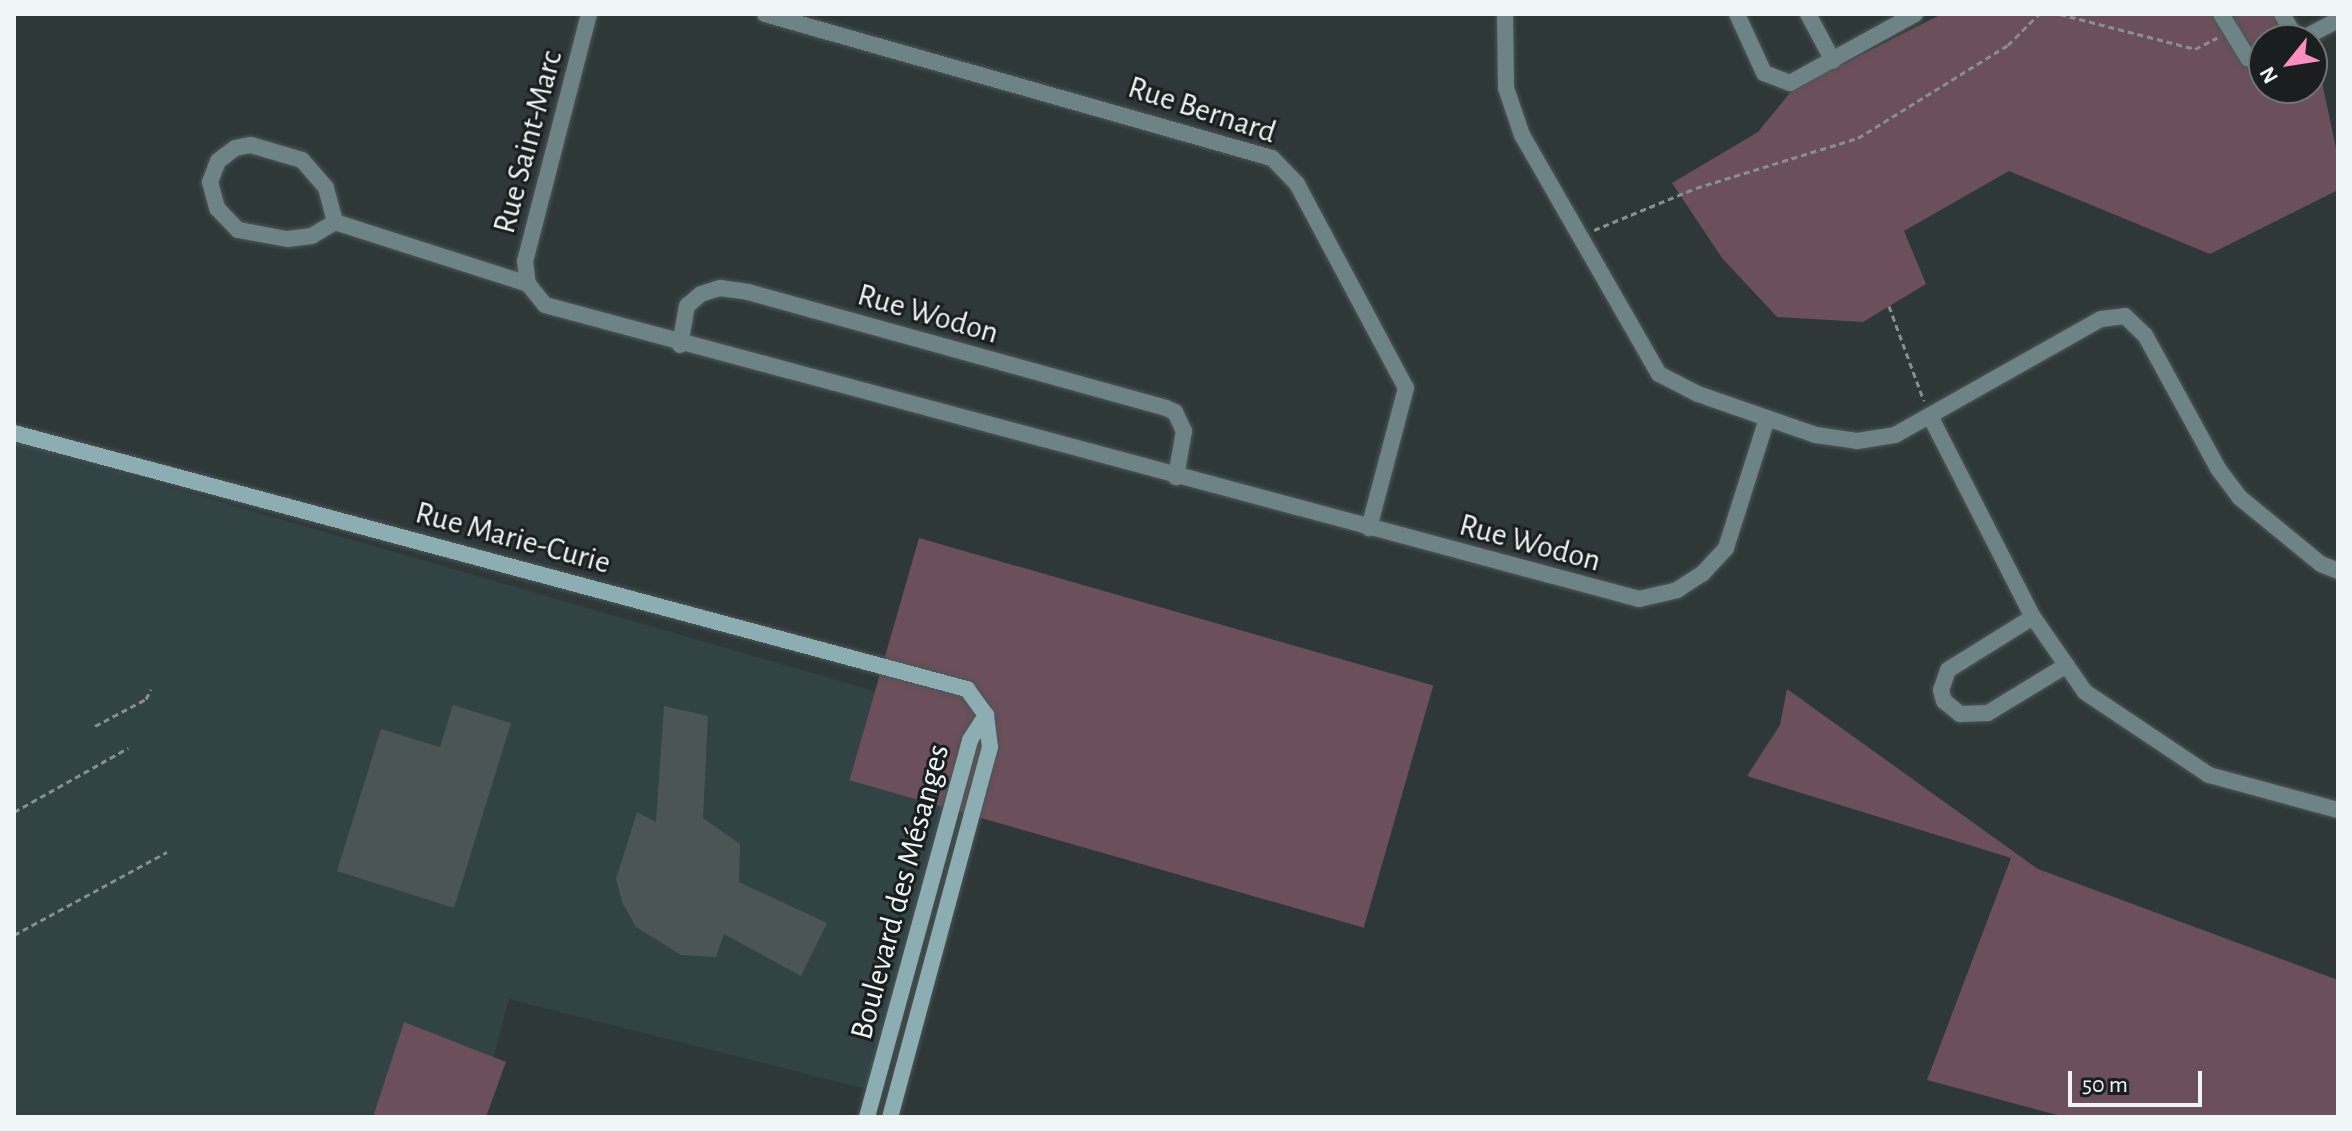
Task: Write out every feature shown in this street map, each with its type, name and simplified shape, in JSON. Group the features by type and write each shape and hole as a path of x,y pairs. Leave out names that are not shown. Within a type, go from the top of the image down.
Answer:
{"street":[{"name":"Rue Saint-Marc","path":"528,284 525,261 589,14"},
{"name":"Rue Bernard","path":"765,14 1261,152 1281,165 1297,184 1406,388 1369,528"},
{"path":"1505,14 1506,88 1513,110 1578,236 1659,374 1767,419 1816,435 1857,441 1895,435 2101,319 2125,316 2145,335 2219,470 2239,497 2321,564 2338,571"},
{"path":"1737,14 1769,78 1790,83 1915,14"},
{"path":"1808,14 1833,61"},
{"path":"2221,14 2248,58"},
{"path":"335,222 326,188 302,160 251,145 235,148 218,161 210,182 217,208 238,230 287,239 312,236 335,222 528,284"},
{"name":"Rue Wodon","path":"528,284 545,305 680,345 1639,599 1677,590 1702,574 1726,548 1767,419"},
{"name":"Rue Wodon","path":"680,345 687,306 701,294 720,288 748,292 1166,408 1175,412 1184,431 1176,477"},
{"path":"1930,416 2033,617 2085,692 2209,775 2338,810"},
{"name":"Rue Marie-Curie","path":"14,433 967,689 986,715"},
{"path":"2033,617 1948,670 1941,690 1944,701 1960,714 1988,713 2067,665"},
{"name":"Boulevard des Mésanges","path":"867,1117 970,740 986,715"},
{"name":"Boulevard des Mésanges","path":"890,1117 990,747 986,715"}],"path":[{"path":"1578,236 1696,188 1858,138 2008,45 2039,14"},
{"path":"2060,14 2195,49 2231,31"},
{"path":"1889,306 1930,416"},
{"path":"95,726 146,699 151,689"},
{"path":"14,812 128,748"},
{"path":"14,935 167,852"}],"shaded area":[{"path":"1942,14 2282,14 2289,24 2248,24 2248,104 2327,104 2338,158 2338,190 2210,254 2009,171 1904,231 1926,284 1863,322 1777,317 1722,258 1672,183 1758,132 1793,89"},
{"path":"14,442 971,719 866,1089 509,999 478,1117 14,1117"},
{"path":"919,538 1433,685 1364,928 850,780"},
{"path":"1787,689 2038,869 2338,980 2338,1117 2065,1117 1927,1080 2011,858 1747,776 1780,725"},
{"path":"404,1022 506,1062 486,1117 373,1117"}],"building":[{"path":"453,705 511,723 454,908 337,871 381,729 440,747"},
{"path":"664,706 708,716 703,818 740,844 739,882 827,923 801,976 724,934 716,957 681,955 636,927 622,902 616,879 637,812 656,822"}]}
